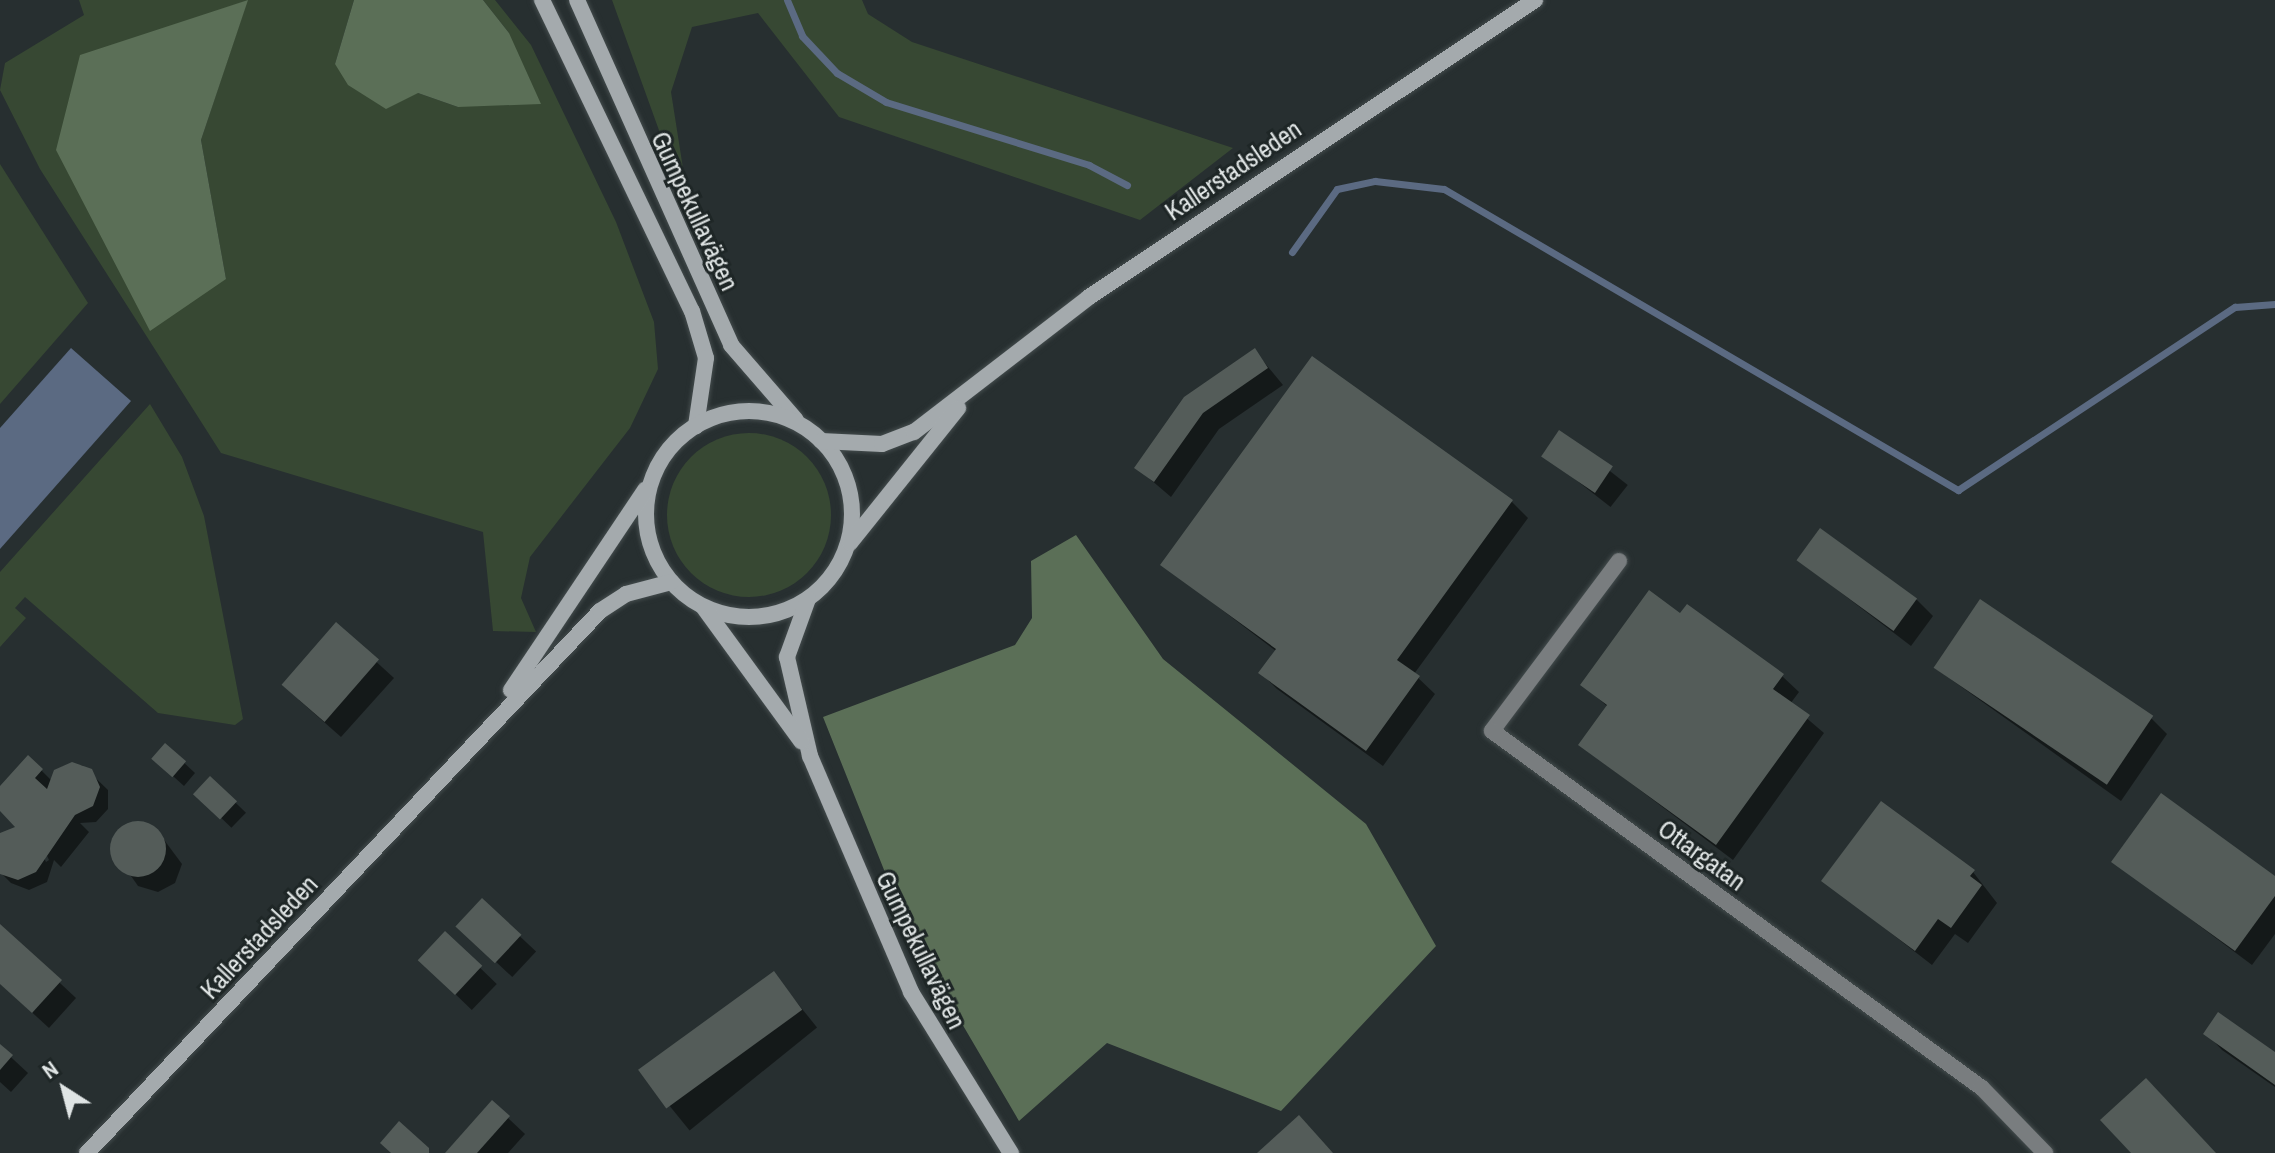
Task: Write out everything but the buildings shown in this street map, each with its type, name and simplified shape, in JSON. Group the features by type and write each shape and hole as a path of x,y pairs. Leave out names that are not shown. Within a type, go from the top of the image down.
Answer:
{"main road":[{"name":"Gumpekullavägen","path":"542,0 692,311 706,358 696,426"},
{"name":"Gumpekullavägen","path":"577,0 731,345 799,424"},
{"name":"Kallerstadsleden","path":"821,441 882,444 969,394 1089,297 1535,0"},
{"name":"Kallerstadsleden","path":"846,548 969,394"},
{"path":"748,411 799,424 821,441 849,491 846,548 808,599 756,617 702,606 671,582 647,530 654,475 696,426 748,411"},
{"name":"Kallerstadsleden","path":"463,751 560,626 654,475"},
{"name":"Kallerstadsleden","path":"87,1153 463,751 600,611 626,594 671,582"},
{"name":"Gumpekullavägen","path":"808,599 787,657 810,756 911,992 1011,1153"},
{"name":"Gumpekullavägen","path":"702,606 810,756"}],"street":[{"name":"Ottargatan","path":"1619,561 1492,731 1982,1088 2045,1153"}],"green space":[{"path":"79,0 354,0 335,64 458,107 509,33 483,0 495,0 531,45 616,222 654,322 658,369 630,428 530,557 521,598 536,632 493,631 483,532 221,453 40,169 0,90 5,63 84,15","holes":["247,1 201,140 226,279 80,56"]},
{"path":"248,0 201,140 226,279 150,331 56,150 80,55"},
{"path":"354,0 483,0 509,33 541,104 458,107 418,93 386,109 348,85 335,64"},
{"path":"612,0 862,0 868,14 912,42 1233,148 1140,220 839,117 758,13 692,27 671,92 691,219"},
{"path":"0,164 88,303 0,404"},
{"path":"150,404 182,457 204,516 243,719 235,725 158,713 25,597 15,608 26,618 0,647 0,572"},
{"path":"749,433 781,439 807,457 825,483 831,515 825,547 807,573 781,591 749,597 717,591 691,573 673,547 667,515 673,483 691,457 717,439"},
{"path":"1076,535 1163,659 1366,824 1436,946 1281,1111 1107,1043 1019,1121 910,935 823,717 1015,645 1032,618 1031,561"}],"water":[{"path":"71,348 131,401 0,549 0,428"}],"waterway":[{"path":"787,0 802,36 837,73 886,102 1089,165 1127,185"},
{"path":"1292,252 1337,189 1375,181 1444,189 1958,490 2235,307 2275,304"}]}
